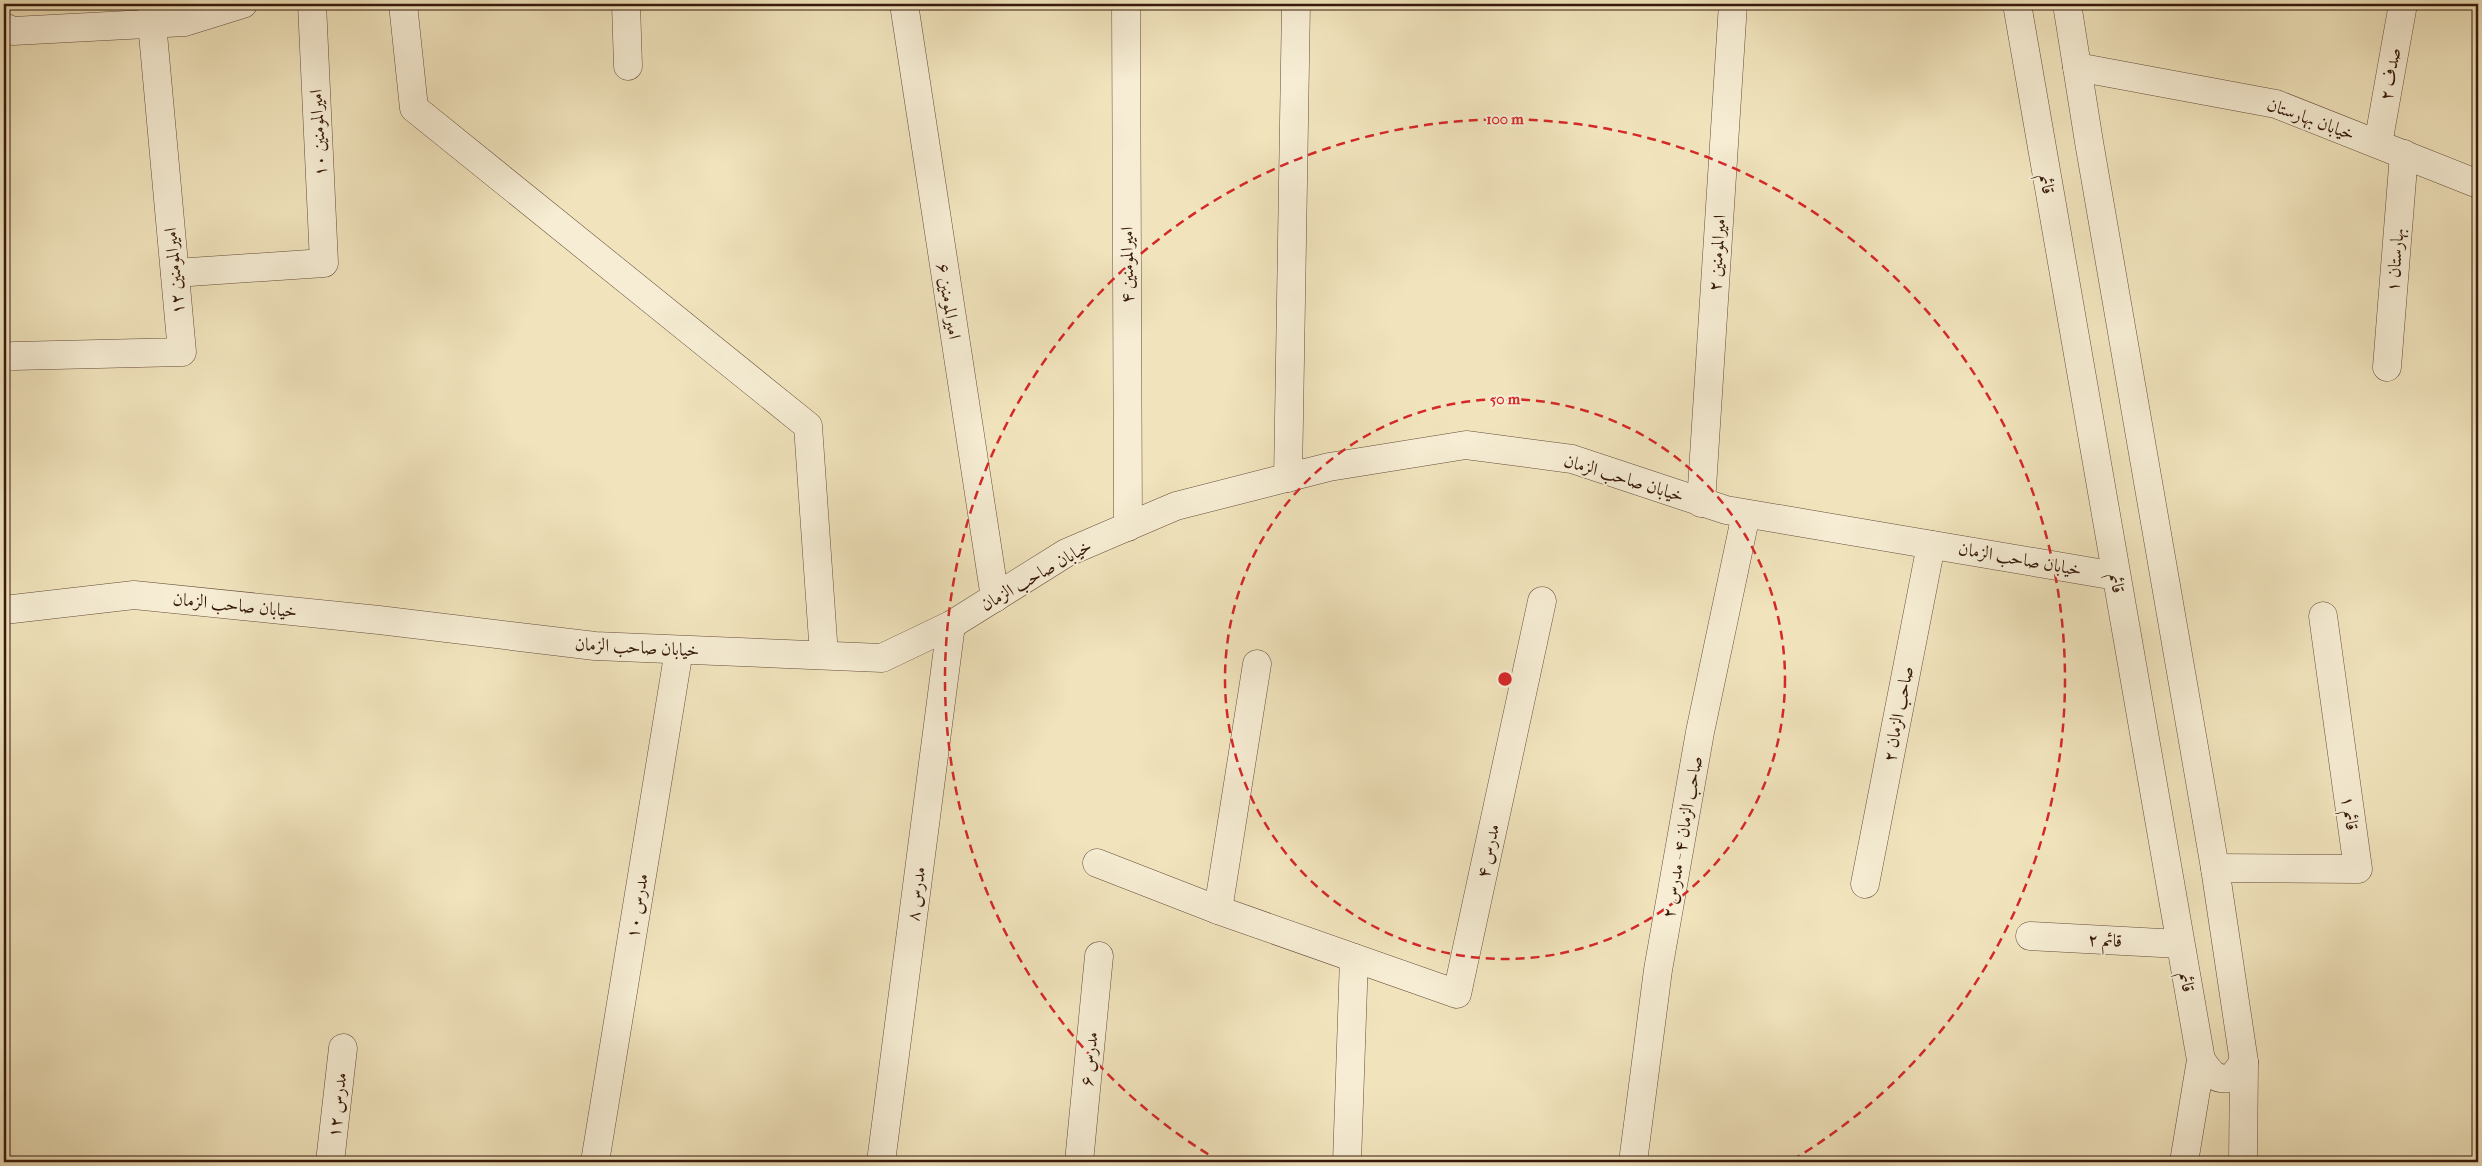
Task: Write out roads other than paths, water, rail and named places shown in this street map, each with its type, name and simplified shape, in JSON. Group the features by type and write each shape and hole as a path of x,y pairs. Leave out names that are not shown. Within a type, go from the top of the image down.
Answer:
{"street":[{"path":"4,26 13,31 152,14 185,22 244,4"},
{"name":"امیرالمومنین ۱۰","path":"175,273 324,262 312,4"},
{"path":"403,4 414,108 808,426 824,655"},
{"path":"626,4 628,66"},
{"name":"امیرالمومنین ۶","path":"904,4 995,598"},
{"name":"امیرالمومنین ۴","path":"1126,4 1128,527"},
{"path":"1288,478 1296,4"},
{"name":"امیرالمومنین ۲","path":"1701,502 1734,4"},
{"name":"قائم","path":"2017,4 2201,1060 2184,1162"},
{"path":"2067,4 2215,868 2244,1062 2243,1162"},
{"name":"صدف ۲","path":"2378,144 2403,4"},
{"name":"امیرالمومنین ۱۲","path":"14,356 182,352 152,14"},
{"name":"خیابان بهارستان","path":"2077,67 2276,104 2478,184"},
{"name":"بهارستان ۱","path":"2387,367 2404,154"},
{"name":"خیابان صاحب الزمان","path":"4,610 134,595 379,620 595,646 882,658 951,625 1066,554 1176,506 1329,467 1466,445 1572,459 1701,502 1746,514 2116,576"},
{"name":"صاحب الزمان ۴ - مدرس ۲","path":"1633,1162 1662,951 1700,732 1746,514"},
{"name":"صاحب الزمان ۲","path":"1866,884 1931,544"},
{"name":"مدرس ۴","path":"1097,862 1218,910 1457,994 1542,601"},
{"name":"قائم ۱","path":"2215,868 2358,869 2323,616"},
{"name":"مدرس ۸","path":"882,1162 951,625"},
{"name":"مدرس ۱۰","path":"595,1162 679,650"},
{"path":"1218,910 1257,664"},
{"name":"قائم ۲","path":"2030,936 2180,944"},
{"name":"مدرس ۶","path":"1079,1162 1099,956"},
{"path":"1347,1162 1354,958"},
{"name":"مدرس ۱۲","path":"330,1162 343,1048"},
{"path":"2201,1060 2211,1075 2221,1080 2232,1078 2244,1062"}]}
